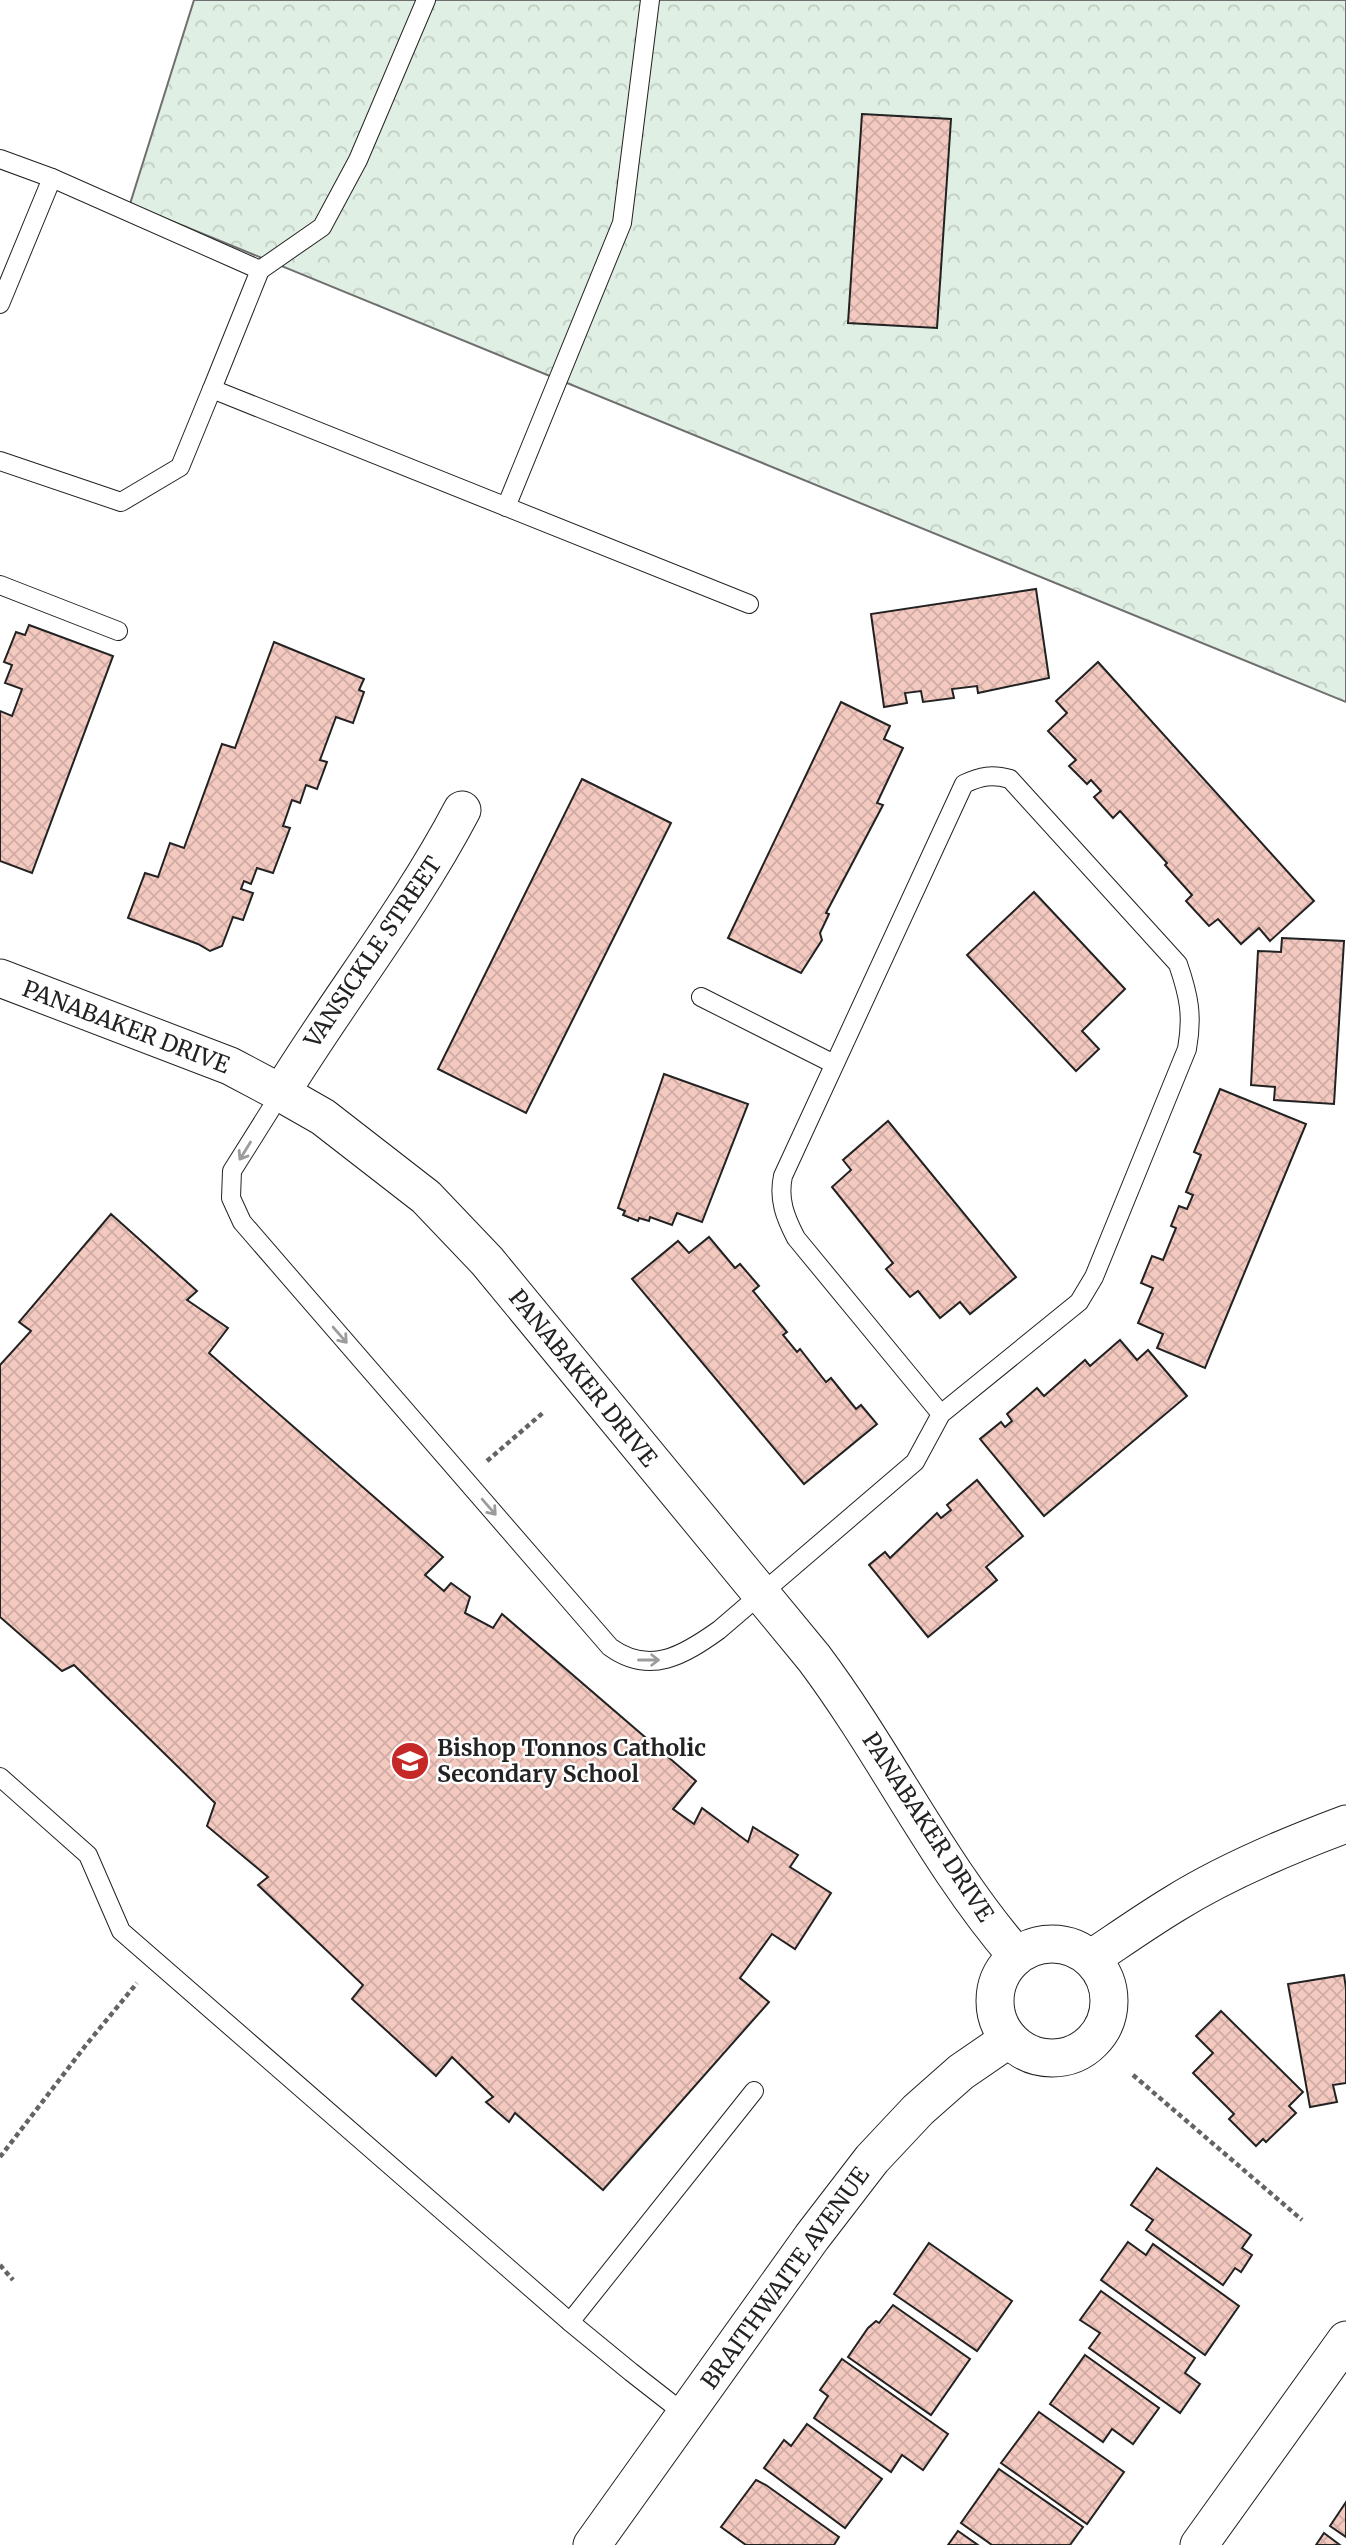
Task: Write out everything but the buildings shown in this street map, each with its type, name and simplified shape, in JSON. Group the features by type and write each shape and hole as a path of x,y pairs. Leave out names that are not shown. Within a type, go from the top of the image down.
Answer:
{"street":[{"name":"VANSICKLE STREET","path":"281,1093 435,861 462,810"},
{"name":"PANABAKER DRIVE","path":"0,978 230,1066 323,1117 426,1197 487,1261 761,1593 845,1700 982,1916 1016,1955"},
{"path":"1092,1958 1175,1903 1240,1869 1305,1839 1346,1824"},
{"path":"1049,1943 1066,1945 1092,1958 1107,1982 1110,2005 1104,2026 1090,2044 1075,2054 1058,2059 1023,2051 1009,2039 999,2024 994,2005 996,1987 1004,1969 1016,1955 1031,1947 1049,1943"},
{"name":"BRAITHWAITE AVENUE","path":"592,2545 812,2237 872,2159 918,2110 961,2073 1009,2039"},
{"path":"1199,2545 1346,2340"}],"lane":[{"path":"0,461 121,502 180,467 260,270 322,227 358,160 426,0"},
{"path":"506,507 622,223 650,0"},
{"path":"0,159 52,178 260,270"},
{"path":"0,304 52,178"},
{"path":"212,389 749,604"},
{"path":"0,585 118,631"},
{"path":"281,1093 232,1171 231,1198 242,1222 610,1647 622,1656 640,1661 666,1659 691,1650 719,1630 915,1462 941,1414 1079,1302 1094,1277 1187,1049 1192,1023 1187,991 1178,964 1010,779 996,775 980,777 964,784 783,1176 780,1189 782,1210 796,1238 941,1414"},
{"path":"701,997 834,1064"},
{"path":"0,1777 89,1854 121,1931 570,2322 686,2415"},
{"path":"570,2322 754,2091"}],"path":[{"path":"484,1464 545,1411"},
{"path":"0,2157 86,2045 156,1961"},
{"path":"1133,2075 1301,2220"},
{"path":"0,2265 13,2280"}],"green space":[{"path":"194,0 1346,0 1346,702 130,204"}],"place":[{"name":"Bishop Tonnos Catholic Secondary School","path":"410,1761"}]}
